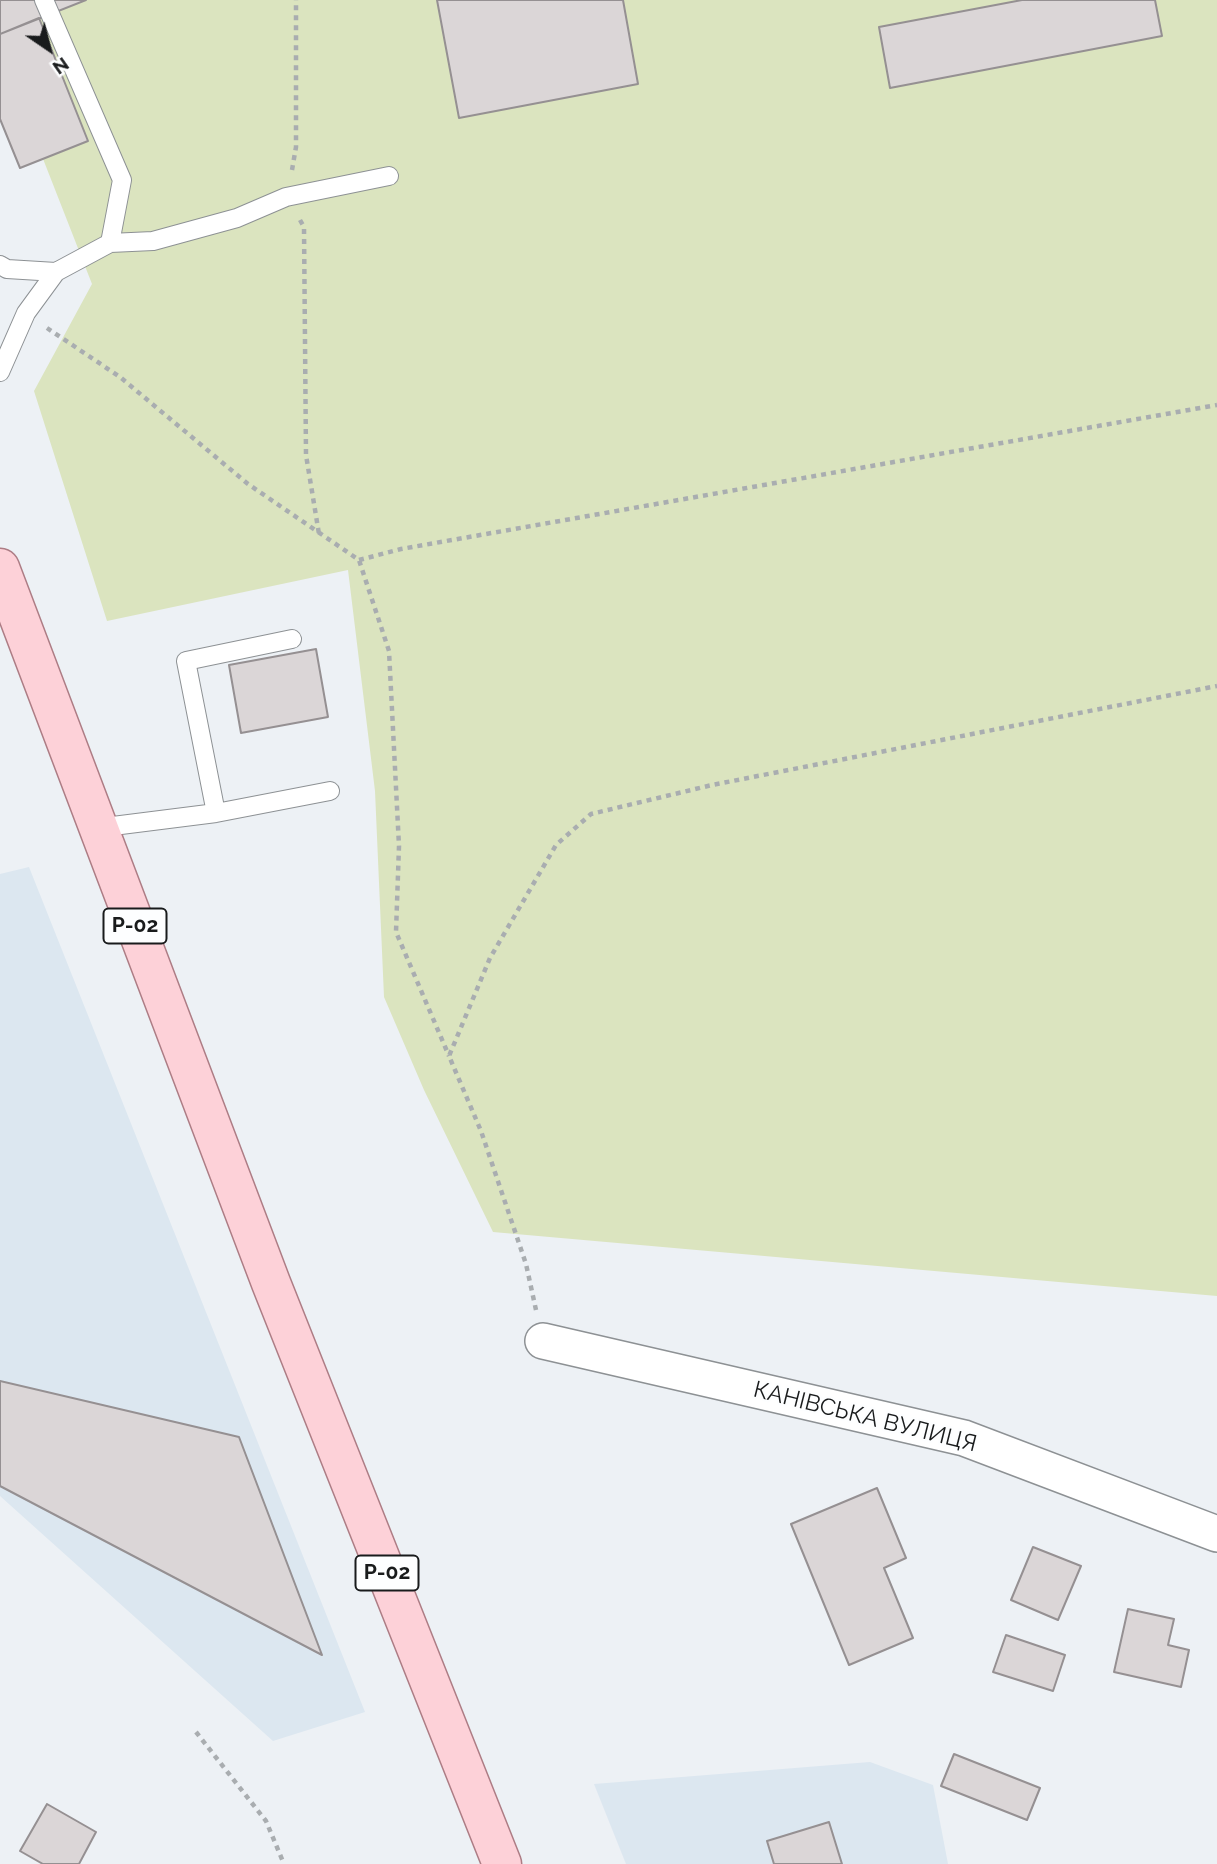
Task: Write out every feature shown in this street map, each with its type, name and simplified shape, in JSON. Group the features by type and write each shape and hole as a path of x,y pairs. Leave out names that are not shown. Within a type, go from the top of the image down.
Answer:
{"main road":[{"name":"Р-02","path":"0,568 271,1283 502,1864"}],"street":[{"name":"КАНІВСЬКА ВУЛИЦЯ","path":"543,1341 964,1438 1217,1534"}],"lane":[{"path":"44,0 122,180 110,243"},
{"path":"0,372 26,313 56,272 110,243 153,241 237,218 286,197 388,176"},
{"path":"0,265 8,269 56,272"},
{"path":"216,813 186,661 292,639"},
{"path":"97,828 216,813 330,791"}],"path":[{"path":"296,0 296,147 286,197 304,227 306,456 319,535"},
{"path":"26,313 120,377 248,484 359,560 389,651 399,846 396,932 481,1131 522,1252 543,1341"},
{"path":"359,560 428,544 1217,405"},
{"path":"449,1056 490,957 509,924 556,845 591,814 712,785 1217,686"},
{"path":"196,1732 266,1821 284,1864"}],"shaded area":[{"path":"29,867 365,1712 273,1741 0,1496 0,874"},
{"path":"870,1762 933,1785 948,1864 626,1864 594,1784"}],"green space":[{"path":"0,0 1217,0 1217,1296 493,1232 424,1090 384,997 375,791 348,570 107,621 34,391 92,284 0,49"}],"building":[{"path":"0,0 86,0 0,34"},
{"path":"437,0 623,0 638,84 459,118"},
{"path":"1022,0 1155,0 1162,36 890,88 879,27"},
{"path":"39,18 88,141 20,168 0,119 0,34"},
{"path":"316,649 328,717 241,733 229,665"},
{"path":"0,1381 239,1437 322,1655 0,1486"},
{"path":"877,1488 906,1558 884,1568 913,1638 849,1665 791,1524"},
{"path":"1033,1547 1081,1566 1058,1620 1011,1600"},
{"path":"1128,1609 1174,1619 1168,1645 1189,1650 1181,1687 1114,1672"},
{"path":"1006,1635 1065,1655 1053,1691 993,1672"},
{"path":"954,1754 1040,1788 1027,1820 941,1786"},
{"path":"47,1804 96,1832 79,1864 43,1864 20,1851"},
{"path":"829,1822 842,1864 774,1864 767,1841"}]}
